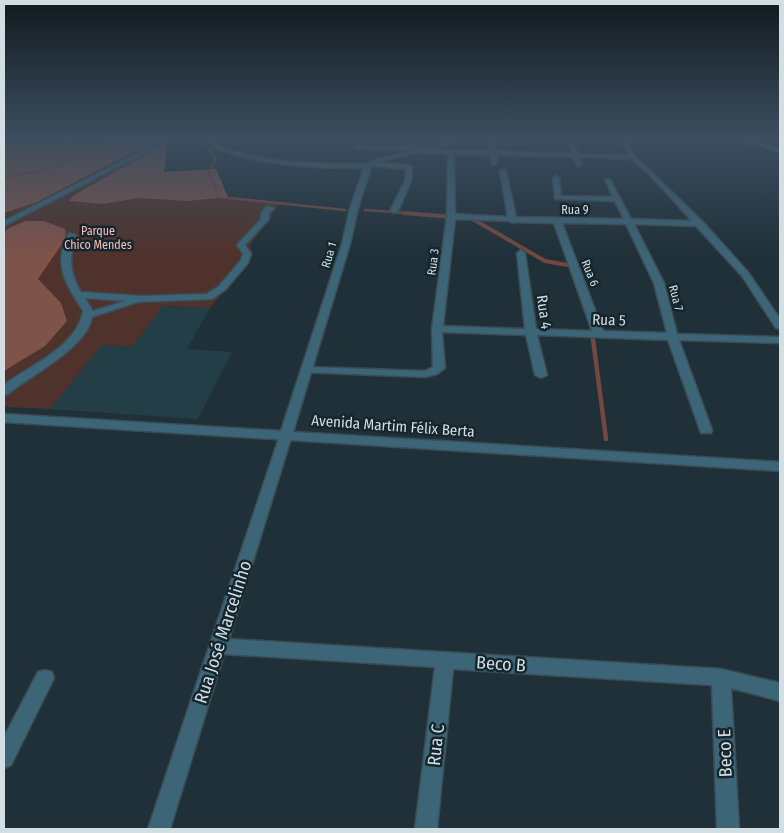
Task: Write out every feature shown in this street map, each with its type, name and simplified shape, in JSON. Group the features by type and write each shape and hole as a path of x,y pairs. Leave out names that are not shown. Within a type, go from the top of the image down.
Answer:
{"street":[{"path":"4,224 95,177"},
{"name":"Rua 1","path":"286,435 365,177"},
{"path":"394,211 408,177"},
{"name":"Rua 3","path":"307,370 425,374 433,372 438,368 437,329 451,216 451,177"},
{"path":"504,177 512,220"},
{"path":"653,177 700,224 745,274 780,326"},
{"path":"556,178 558,197 560,198 616,199"},
{"name":"Rua 7","path":"608,180 659,283 673,338 706,430"},
{"path":"78,295 142,299 199,298 216,294 245,261 247,254 241,245 265,218 265,212 270,208"},
{"name":"Rua 9","path":"451,216 512,220 700,224"},
{"name":"Rua 6","path":"557,221 599,335"},
{"path":"72,235 65,252 66,274 89,316"},
{"name":"Rua 4","path":"521,253 531,332 541,375"},
{"path":"4,391 13,382 55,357 79,333 89,316 142,299"},
{"name":"Rua 5","path":"437,329 780,340"},
{"name":"Avenida Martim Félix Berta","path":"4,418 780,467"},
{"name":"Rua José Marcelinho","path":"159,829 286,435"},
{"name":"Beco B","path":"219,646 721,678 780,692"},
{"name":"Rua C","path":"426,829 445,660"},
{"path":"4,758 45,678"},
{"name":"Beco E","path":"721,678 728,829"}],"shaded area":[{"path":"4,177 85,177 35,203 4,213"},
{"path":"106,177 219,177 228,197 187,201 139,198 103,204 69,201 74,195"},
{"path":"25,221 44,221 65,229 66,238 38,279 61,303 67,321 45,346 4,371 4,233 7,229"},
{"path":"163,306 210,308 187,349 232,352 198,419 50,409 102,345 132,347"}],"green space":[{"name":"Parque Chico Mendes","path":"4,177 219,177 228,197 280,203 250,245 253,255 210,308 163,306 132,347 102,345 50,409 4,407"}],"waterway":[{"path":"4,178 10,177"},
{"path":"211,177 219,197 345,210"},
{"path":"365,210 419,214"},
{"path":"404,213 452,217"},
{"path":"471,218 545,261 573,266"},
{"path":"593,339 606,439"}]}
